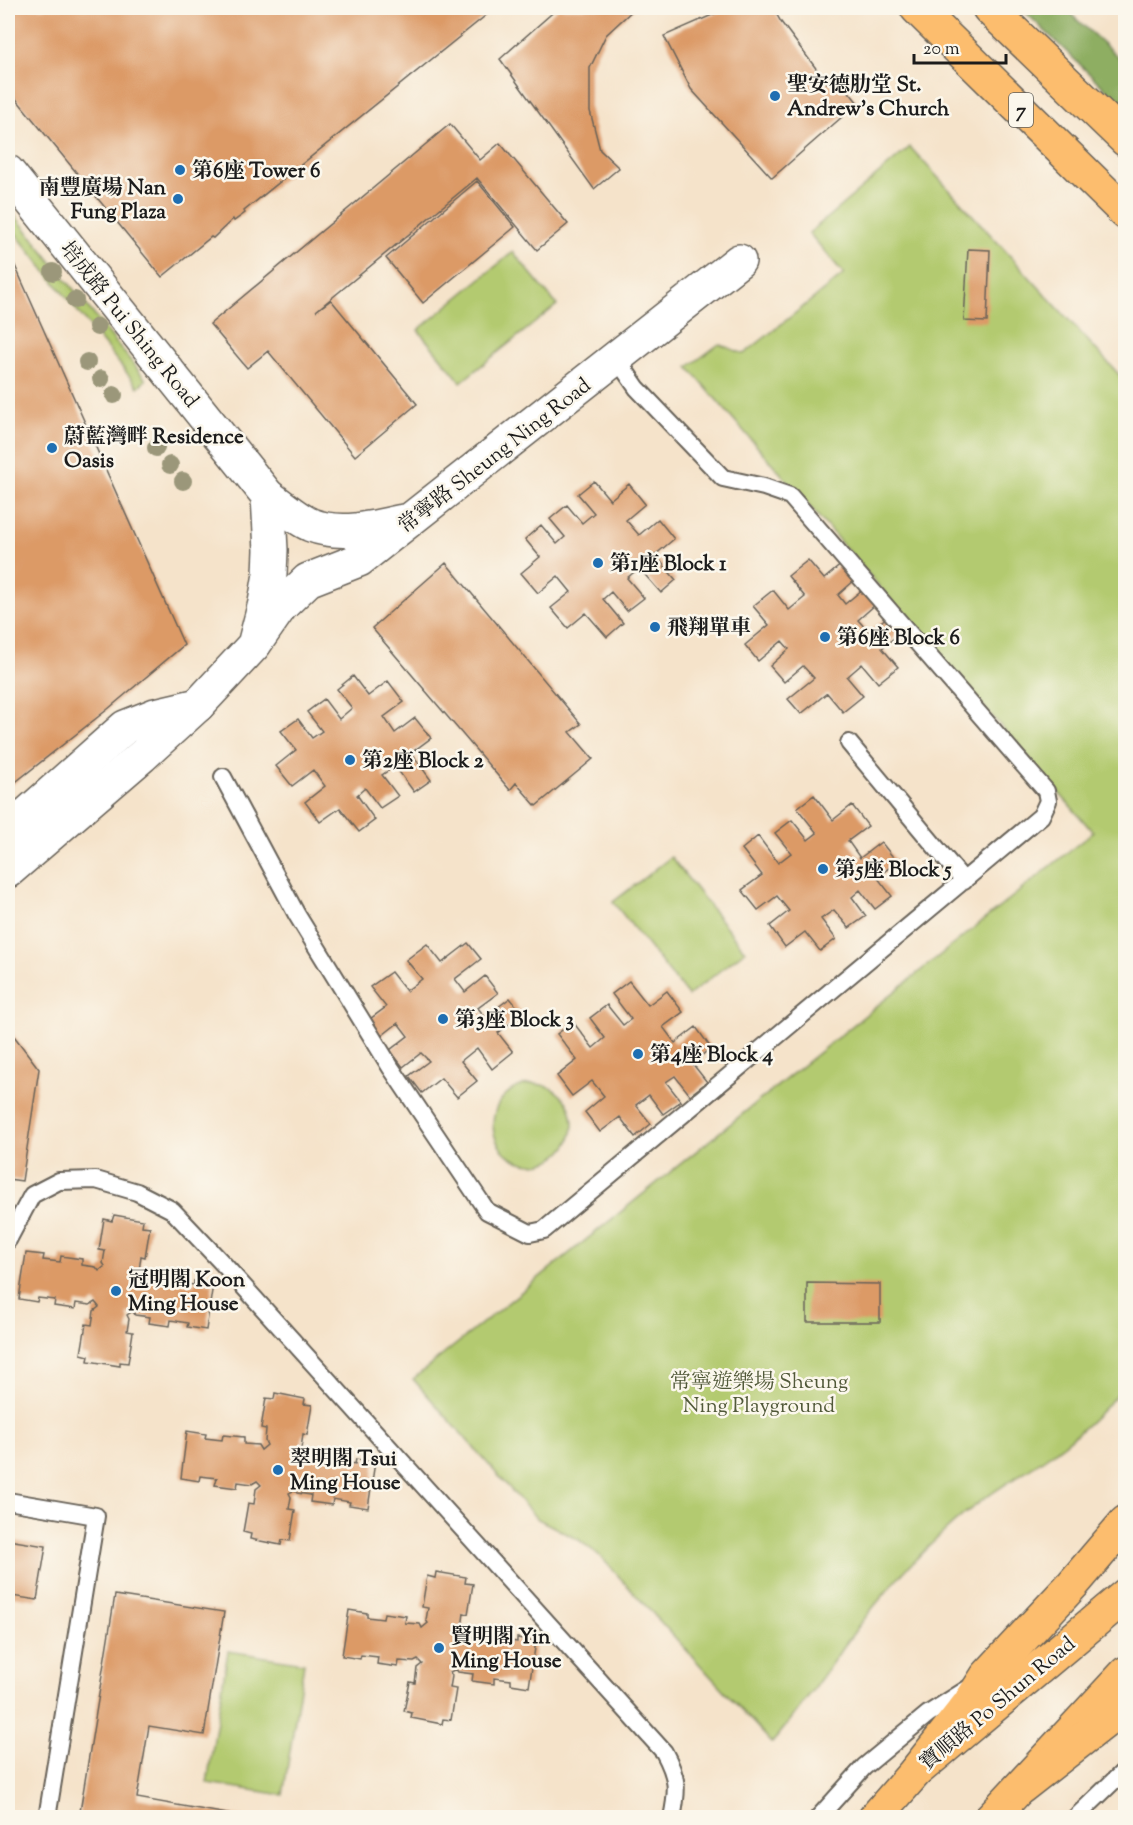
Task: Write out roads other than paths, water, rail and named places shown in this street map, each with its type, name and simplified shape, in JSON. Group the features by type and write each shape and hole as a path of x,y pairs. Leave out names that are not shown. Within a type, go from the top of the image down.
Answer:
{"main road":[{"name":"7","path":"917,8 1125,213"},
{"name":"7","path":"989,8 1125,140"},
{"path":"916,1771 969,1704 987,1676 1073,1584 1125,1522"},
{"name":"寶順路 Po Shun Road","path":"875,1818 916,1771 1125,1594"},
{"path":"991,1818 1125,1672"},
{"path":"1021,1787 1125,1705"}],"street":[{"name":"培成路 Pui Shing Road","path":"8,172 268,496 310,525 337,530 367,530 413,518"},
{"name":"常寧路 Sheung Ning Road","path":"8,871 198,705 254,645 281,606 308,580 359,560 739,261"},
{"name":"常寧路 Sheung Ning Road","path":"254,645 266,603 270,574 268,496"},
{"path":"8,831 125,728 155,715 198,705"}],"lane":[{"path":"223,777 297,915 397,1078 487,1211 530,1233 544,1230 1041,816 1048,801 1046,791 790,496 764,487 723,478 637,388 617,359"},
{"path":"849,743 964,881"},
{"path":"8,1240 32,1195 59,1181 96,1180 137,1192 172,1210 664,1752 675,1772 678,1791 672,1818"},
{"path":"8,1502 96,1516 47,1818"},
{"name":"寶順路 Po Shun Road","path":"819,1818 864,1767 928,1714 987,1676"},
{"path":"1075,1818 1125,1769"}],"place":[{"name":"聖安德肋堂 St. Andrew's Church","path":"775,96"},
{"name":"第6座 Tower 6","path":"180,170"},
{"name":"南豐廣場 Nan Fung Plaza","path":"178,199"},
{"name":"蔚藍灣畔 Residence Oasis","path":"52,448"},
{"name":"第1座 Block 1","path":"598,563"},
{"name":"飛翔單車","path":"655,627"},
{"name":"第6座 Block 6","path":"825,637"},
{"name":"第2座 Block 2","path":"350,760"},
{"name":"第5座 Block 5","path":"823,869"},
{"name":"第3座 Block 3","path":"443,1019"},
{"name":"第4座 Block 4","path":"638,1054"},
{"name":"冠明閣 Koon Ming House","path":"116,1291"},
{"name":"翠明閣 Tsui Ming House","path":"278,1470"},
{"name":"賢明閣 Yin Ming House","path":"439,1648"}],"park label":[{"name":"常寧遊樂場 Sheung Ning Playground","path":"759,1393"}]}
